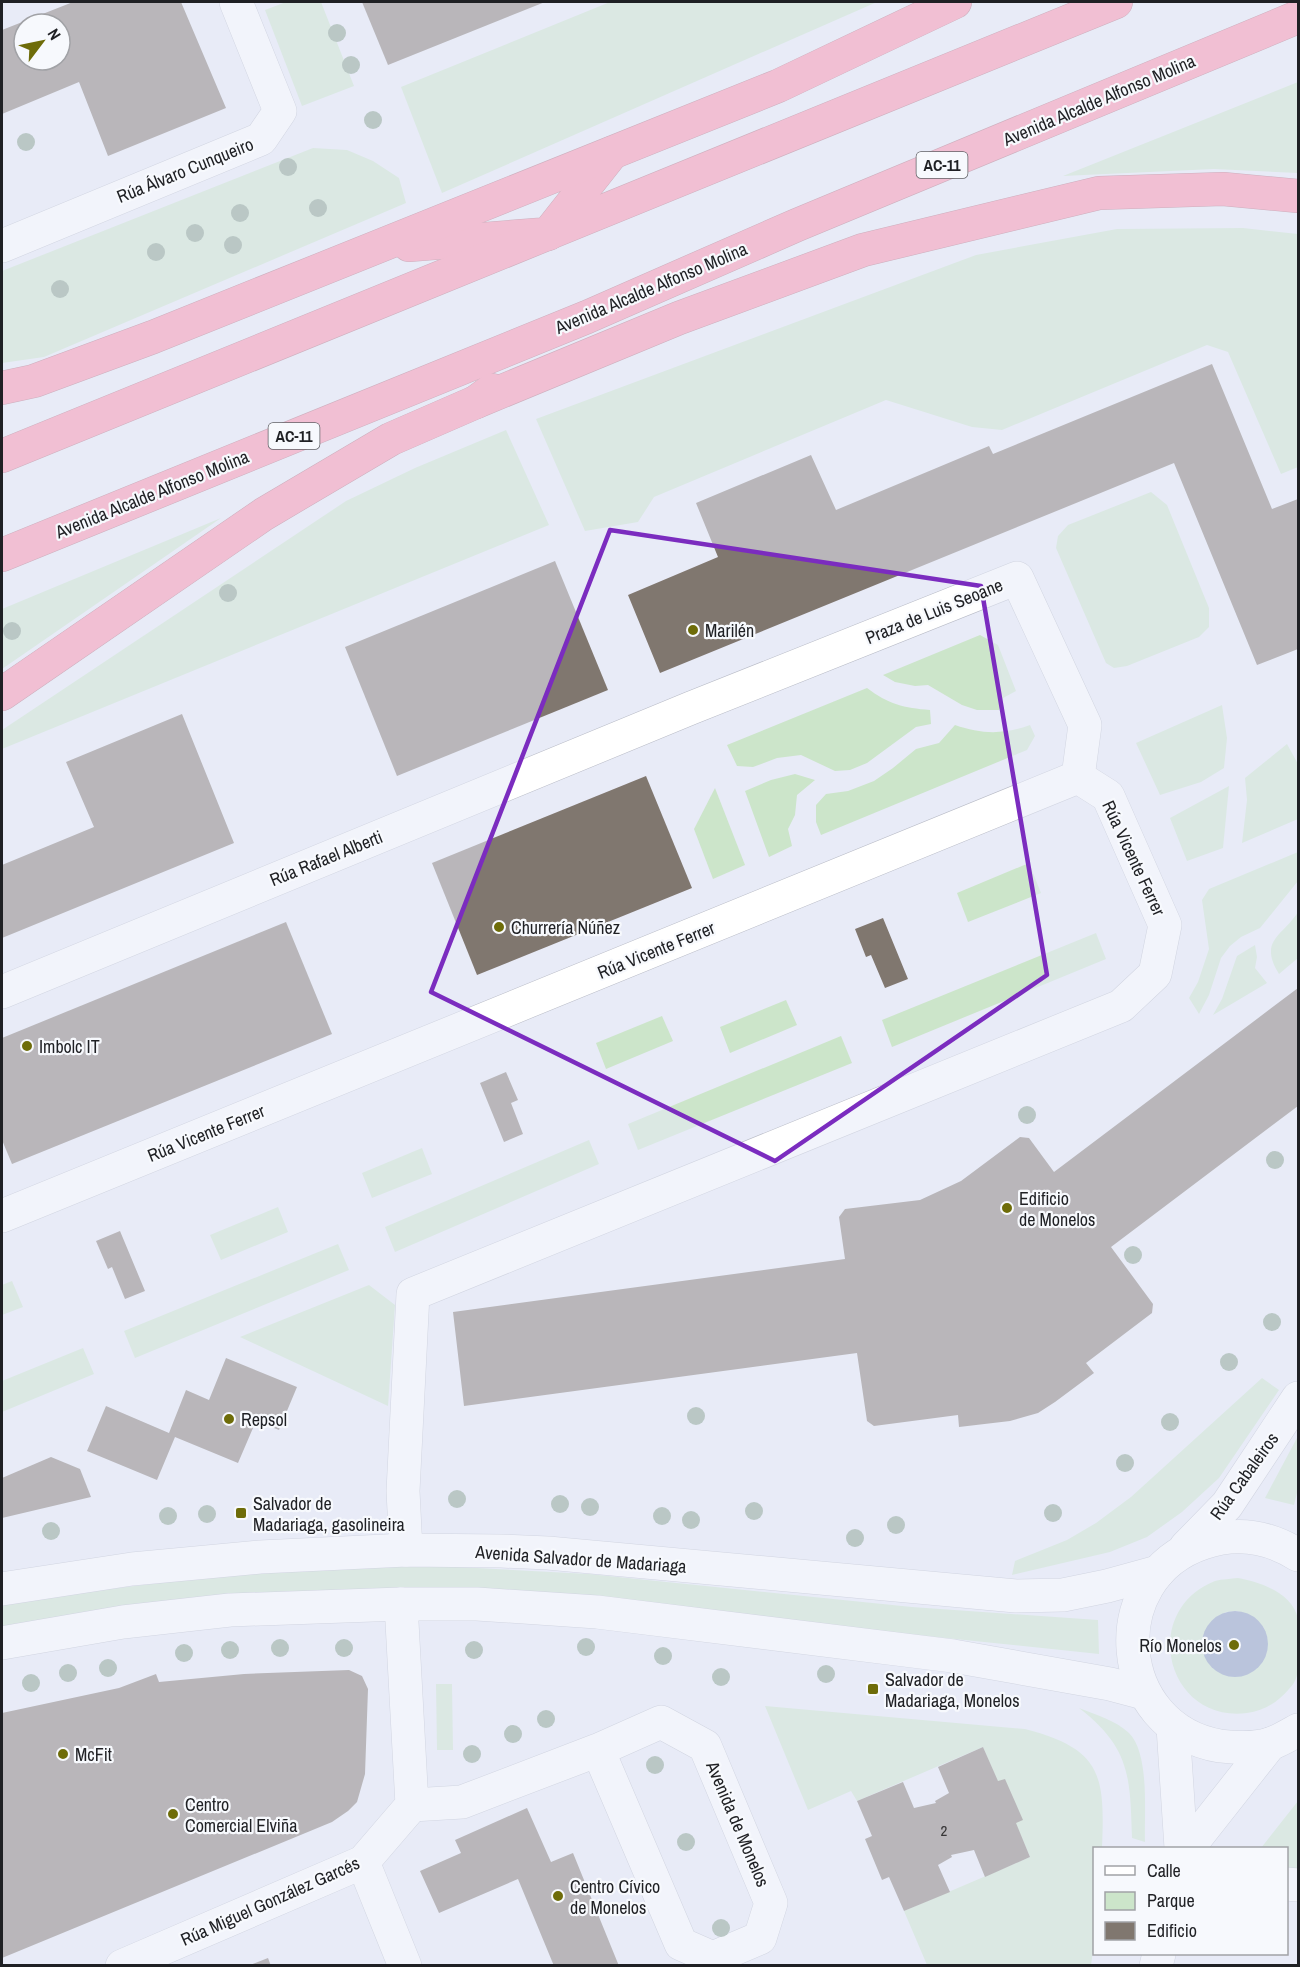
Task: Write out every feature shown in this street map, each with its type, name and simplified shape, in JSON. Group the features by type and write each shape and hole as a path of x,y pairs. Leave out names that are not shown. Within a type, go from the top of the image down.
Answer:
{"highway":[{"path":"2,388 34,381 142,341 777,86 955,2"},
{"path":"2,456 1116,2"},
{"name":"Avenida Alcalde Alfonso Molina","path":"2,555 587,317 797,225 1299,17"},
{"path":"376,248 548,234 613,152"},
{"path":"2,694 264,514 391,439 679,318 864,250 1099,193 1223,189 1299,196"},
{"path":"476,402 587,317 679,318"}],"street":[{"name":"Rúa Álvaro Cunqueiro","path":"2,246 261,139 280,111 236,2"},
{"name":"Praza de Luis Seoane","path":"651,725 1017,578 1085,725 1078,777"},
{"name":"Rúa Rafael Alberti","path":"2,992 651,725"},
{"name":"Rúa Vicente Ferrer","path":"2,1216 1078,777 1108,796 1165,925 1155,974 1121,1006 412,1294 403,1491 406,1550"},
{"name":"Rúa Cabaleiros","path":"1158,1572 1227,1505 1299,1398"},
{"path":"1184,1549 1220,1537 1249,1536 1281,1544 1299,1555"},
{"name":"Avenida Salvador de Madariaga","path":"2,1589 155,1567 260,1557 406,1550 548,1553 1016,1596 1064,1595 1158,1572"},
{"path":"1158,1572 1140,1599 1132,1630 1133,1662 1144,1692 1157,1712 1173,1727 1203,1743 1237,1748 1284,1737"},
{"path":"2,1643 123,1622 230,1610 401,1604 477,1604 597,1612 953,1656 1144,1692"},
{"path":"401,1604 412,1805 462,1802 598,1750"},
{"name":"Avenida de Monelos","path":"661,1722 705,1746 771,1903 760,1938 713,1958 681,1944 598,1750 661,1722"},
{"path":"1173,1727 1181,1847"},
{"path":"1189,1847 1284,1737"},
{"name":"Rúa Miguel González Garcés","path":"123,1965 363,1862 412,1805"},
{"path":"363,1862 405,1965"}],"highlighted area":[{"path":"610,530 981,586 1047,975 775,1161 431,992"}],"green space":[{"path":"286,2 321,2 354,86 302,106 265,10"},
{"path":"610,2 877,2 442,193 401,87"},
{"path":"1298,82 1298,173 1214,169 1063,176"},
{"path":"313,148 347,150 373,161 399,178 406,203 44,357 2,363 2,271"},
{"path":"1243,228 1298,234 1298,467 1281,474 1228,352 1207,345 1002,430 972,427 886,400 654,497 638,522 585,531 536,419 976,255 1117,229"},
{"path":"506,430 549,525 2,749 2,730 346,501 415,468"},
{"path":"1151,492 1167,505 1209,608 1209,627 1199,637 1127,666 1114,668 1106,663 1056,548 1058,536 1068,525"},
{"path":"221,518 2,669 2,609"},
{"path":"980,635 998,645 1016,691 1003,698 999,710 977,710 962,705 928,685 915,686 895,682 883,675"},
{"path":"867,688 897,704 930,710 931,724 916,727 867,763 850,770 835,771 801,755 777,758 753,767 737,766 727,745"},
{"path":"1222,705 1227,738 1224,768 1201,782 1160,795 1136,743"},
{"path":"955,725 974,730 1001,732 1030,725 1035,736 1027,750 821,835 816,822 816,805 826,794 848,791 874,781 916,749 939,743"},
{"path":"1287,744 1298,764 1298,819 1242,843 1247,800 1245,778"},
{"path":"795,774 815,780 797,795 795,815 788,829 792,846 769,857 745,791 771,780"},
{"path":"1229,786 1223,848 1187,861 1170,818"},
{"path":"715,788 745,865 713,879 694,829"},
{"path":"1298,852 1298,881 1260,928 1241,937 1221,958 1209,995 1199,1014 1189,998 1198,982 1209,949 1202,900 1209,889"},
{"path":"1029,863 1041,893 968,922 957,893"},
{"path":"1298,912 1298,958 1279,974 1273,963 1272,946 1275,939"},
{"path":"1096,933 1106,959 892,1047 882,1020"},
{"path":"1255,945 1257,957 1255,968 1267,983 1213,1015 1222,999 1237,956"},
{"path":"786,1000 797,1025 730,1053 720,1027"},
{"path":"662,1016 673,1041 606,1069 596,1043"},
{"path":"841,1036 852,1063 638,1150 628,1124"},
{"path":"589,1140 599,1164 395,1252 385,1227"},
{"path":"422,1148 432,1174 372,1198 362,1173"},
{"path":"278,1207 288,1232 221,1260 210,1235"},
{"path":"338,1244 349,1270 135,1358 124,1331"},
{"path":"12,1281 23,1307 2,1315 2,1285"},
{"path":"369,1285 395,1305 388,1406 240,1337"},
{"path":"83,1348 94,1374 2,1412 2,1381"},
{"path":"1262,1378 1279,1390 1219,1478 1182,1512 1147,1537 1110,1552 1012,1575 1015,1561 1067,1540 1096,1523 1131,1497"},
{"path":"1298,1436 1298,1489 1294,1505 1265,1498"},
{"path":"402,1564 589,1574 912,1607 1098,1620 1099,1654 600,1602 2,1632 2,1602 234,1574"},
{"path":"1238,1578 1256,1582 1283,1596 1295,1610 1299,1623 1298,1667 1293,1685 1275,1702 1265,1708 1247,1713 1219,1711 1197,1701 1181,1684 1172,1662 1170,1639 1177,1616 1191,1596 1215,1581","holes":["1226,1612 1241,1612 1252,1617 1264,1628 1257,1668 1243,1675 1227,1676 1217,1617"]},
{"path":"436,1684 452,1684 453,1750 437,1750"},
{"path":"765,1706 1025,1729 1070,1746 1084,1756 1094,1769 1102,1801 1102,1847 1093,1847 1091,1965 927,1965 904,1911 1030,1857 983,1747 857,1801 851,1791 808,1810"},
{"path":"1079,1708 1118,1725 1129,1733 1136,1743 1143,1769 1145,1842 1132,1838 1128,1781 1118,1751 1109,1737"},
{"path":"1298,1801 1298,1876 1288,1875 1288,1847 1262,1847"}],"water":[{"path":"1235,1611 1248,1614 1258,1621 1265,1631 1268,1644 1265,1657 1258,1667 1248,1674 1235,1677 1222,1674 1212,1667 1205,1657 1202,1644 1205,1631 1212,1621 1222,1614"}],"building":[{"path":"73,2 181,2 226,108 108,156 79,82 2,114 2,30 12,26 12,72 72,72 72,12 48,12"},
{"path":"362,2 545,2 388,65"},
{"path":"1212,364 1272,509 1298,499 1298,649 1257,665 1174,463 660,673 628,595 718,557 696,503 811,455 836,510 989,446 993,454"},
{"path":"555,561 608,690 397,776 345,647"},
{"path":"182,714 234,843 2,938 2,865 94,827 66,762"},
{"path":"646,776 692,888 477,975 432,863"},
{"path":"883,918 908,979 885,988 871,955 866,957 855,929"},
{"path":"286,922 332,1034 12,1164 2,1140 2,1038"},
{"name":"Edificio de Monelos","path":"1298,988 1298,1106 1111,1247 1153,1304 1152,1313 1086,1363 1094,1373 1038,1413 1010,1421 959,1427 958,1415 874,1426 867,1421 857,1353 464,1406 453,1312 845,1259 839,1217 845,1209 920,1200 961,1181 1020,1137 1029,1138 1054,1172"},
{"path":"506,1072 518,1100 511,1103 523,1134 504,1142 480,1083"},
{"path":"120,1231 145,1291 125,1299 112,1267 108,1269 96,1241"},
{"name":"Repsol","path":"226,1358 297,1387 279,1430 256,1421 238,1463 175,1437 157,1480 87,1451 106,1406 169,1433 186,1390 209,1400"},
{"path":"51,1457 80,1469 91,1497 2,1518 2,1478"},
{"name":"Centro Comercial Elviña","path":"349,1670 362,1676 368,1689 365,1774 357,1802 348,1811 332,1822 2,1958 2,1713 119,1688 156,1674 159,1682 244,1674"},
{"path":"983,1747 998,1781 1005,1779 1023,1820 1016,1823 1030,1857 985,1877 974,1850 951,1855 952,1857 938,1865 950,1892 904,1911 889,1877 882,1880 865,1839 872,1836 857,1801 903,1782 914,1808 936,1803 935,1801 949,1793 938,1767"},
{"name":"Centro Cívico de Monelos","path":"527,1808 551,1862 573,1853 619,1966 554,1966 518,1879 439,1913 420,1871 461,1853 455,1840"},
{"path":"268,1958 271,1966 250,1966 250,1965"}],"place":[{"name":"Marilén","path":"693,630"},
{"name":"Churrería Núñez","path":"499,927"},
{"name":"Imbolc IT","path":"27,1046"},
{"name":"Edificio de Monelos","path":"1007,1208"},
{"name":"Repsol","path":"229,1419"},
{"name":"Salvador de Madariaga, gasolineira","path":"241,1513"},
{"name":"Río Monelos","path":"1234,1645"},
{"name":"Salvador de Madariaga, Monelos","path":"873,1689"},
{"name":"McFit","path":"63,1754"},
{"name":"Centro Comercial Elviña","path":"173,1814"},
{"name":"Centro Cívico de Monelos","path":"558,1896"}]}
